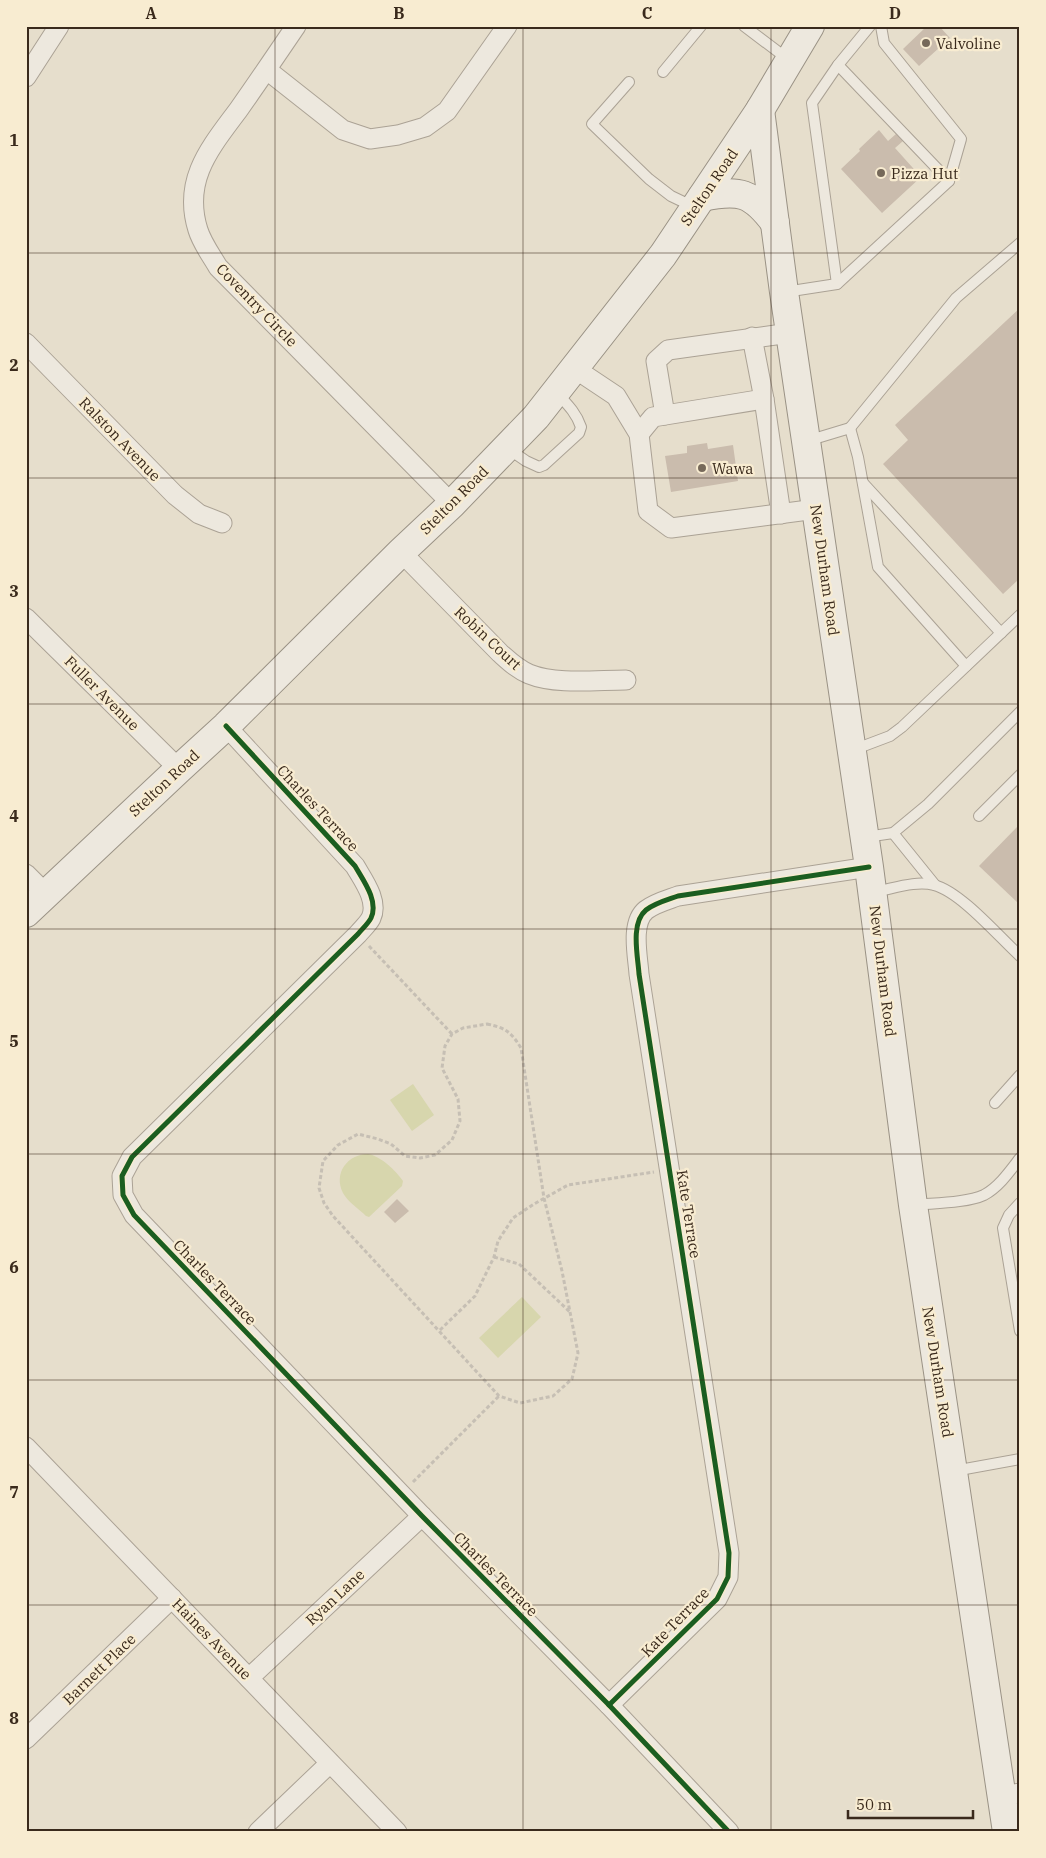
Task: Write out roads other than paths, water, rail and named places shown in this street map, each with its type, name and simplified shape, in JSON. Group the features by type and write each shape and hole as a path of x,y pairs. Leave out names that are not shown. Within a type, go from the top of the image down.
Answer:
{"main road":[{"name":"Stelton Road","path":"26,913 226,726 452,504 536,417 663,255 760,110 810,26"},
{"name":"New Durham Road","path":"760,110 784,292 871,879 913,1205 953,1471 1011,1794 1007,1832"},
{"path":"698,202 722,192 735,192 763,207 775,223"}],"street":[{"path":"26,77 59,26"},
{"name":"Coventry Circle","path":"296,26 208,152 198,170 194,189 193,210 198,231 218,267 452,504"},
{"path":"267,70 342,130 370,139 398,134 425,127 447,111 507,26"},
{"path":"665,416 656,361 668,350 790,333"},
{"path":"752,337 764,399 781,514"},
{"name":"Ralston Avenue","path":"26,343 175,495 199,514 222,522"},
{"path":"574,368 616,396 639,434 648,511 671,528 816,509"},
{"path":"639,434 653,417 764,399"},
{"name":"Robin Court","path":"401,552 500,653 521,670 548,680 626,680"},
{"name":"Fuller Avenue","path":"26,618 179,769"},
{"name":"Charles Terrace","path":"226,726 355,866 369,889 373,908 371,918 358,934 132,1157 122,1176 123,1195 134,1215 422,1516 609,1705 729,1832"},
{"path":"26,874 46,894"},
{"name":"Kate Terrace","path":"609,1705 717,1599 728,1577 729,1553 639,974 635,932 644,912 658,903 678,896 871,879"},
{"name":"Haines Avenue","path":"26,1447 397,1832"},
{"name":"Ryan Lane","path":"249,1678 422,1516"},
{"name":"Barnett Place","path":"26,1739 172,1598"},
{"path":"258,1832 330,1763"}],"lane":[{"path":"663,72 701,26"},
{"path":"744,26 790,60"},
{"path":"837,284 812,103 838,65 870,26"},
{"path":"784,292 837,284 949,181 960,139 884,42 881,26"},
{"path":"838,65 949,181"},
{"path":"629,82 592,124 650,179 671,196 698,202"},
{"path":"806,442 850,428 956,298 1020,243"},
{"path":"506,448 526,461 539,467 544,466 579,433 581,427 573,410 555,392"},
{"path":"850,428 858,457 878,567 966,666"},
{"path":"862,482 1001,633"},
{"path":"852,751 890,736 902,727 1020,615"},
{"path":"865,837 893,833 928,804 1020,712"},
{"path":"979,816 1020,775"},
{"path":"893,833 935,885 964,903 1020,956"},
{"path":"871,879 935,885"},
{"path":"995,1103 1020,1075"},
{"path":"913,1205 959,1201 984,1195 1004,1179 1020,1158"},
{"path":"1020,1204 1009,1215 1003,1228 1020,1331"},
{"path":"953,1471 1020,1459"}],"place":[{"name":"Valvoline","path":"926,43"},
{"name":"Pizza Hut","path":"881,173"},
{"name":"Wawa","path":"702,468"}]}
